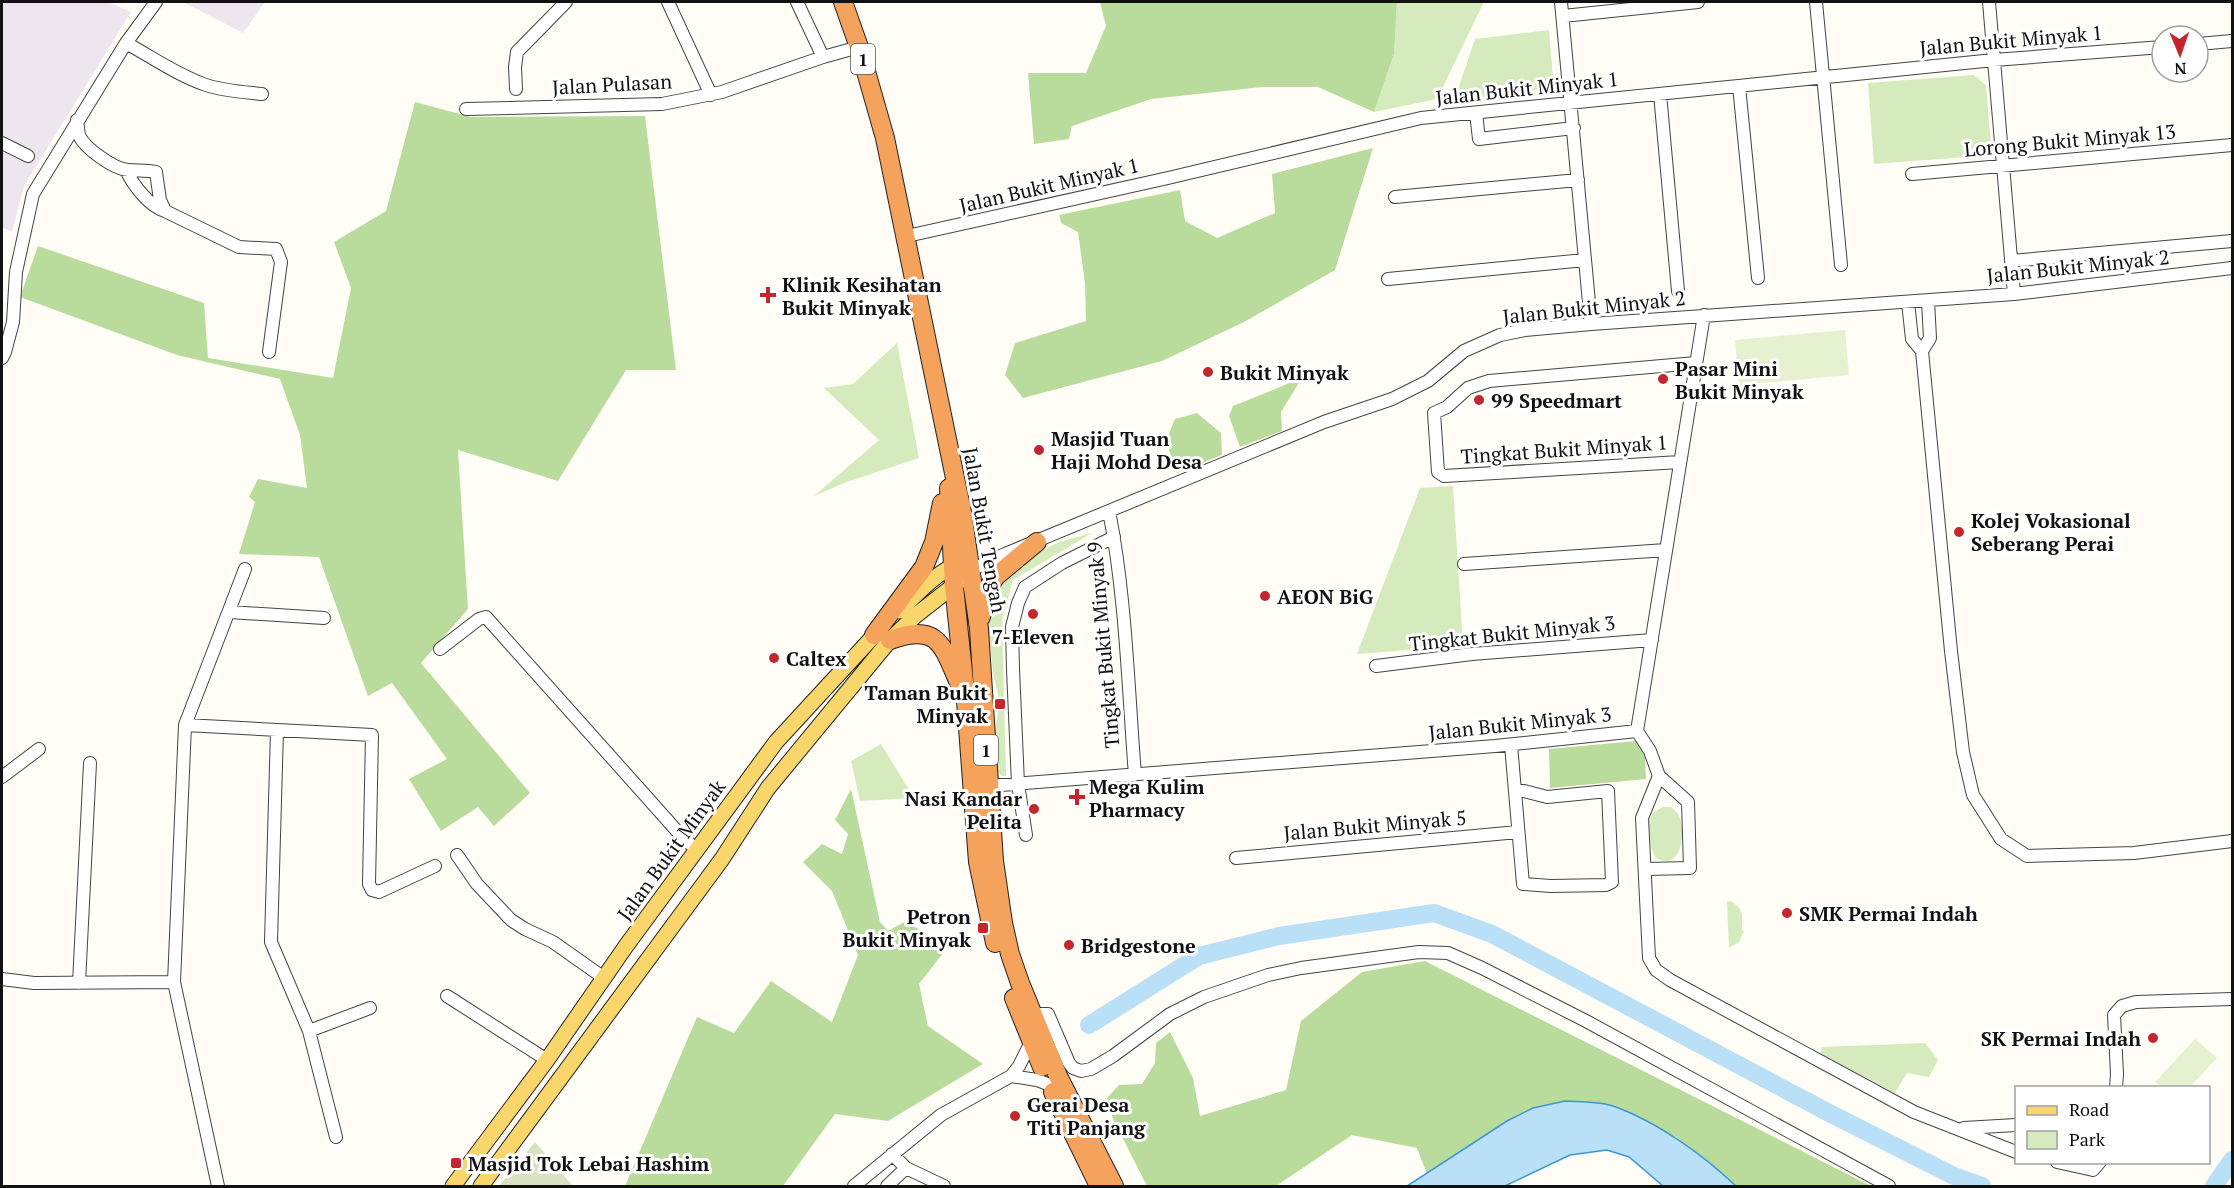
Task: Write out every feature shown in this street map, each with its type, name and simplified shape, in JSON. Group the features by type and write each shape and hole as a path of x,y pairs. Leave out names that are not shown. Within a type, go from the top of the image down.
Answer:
{"highway":[{"name":"1","path":"843,2 860,47 885,138 948,441"},
{"name":"Jalan Bukit Tengah","path":"948,441 962,512 964,566 979,629 994,861 1003,923 1010,954 1058,1076 1114,1186"},
{"path":"882,638 924,567 929,554 943,500 948,441"},
{"path":"979,629 986,593 995,577 1037,542"},
{"name":"Jalan Bukit Tengah","path":"964,566 954,586 981,880 1000,963 1050,1085 1099,1186"},
{"path":"882,638 919,633 932,638 944,647 966,701"}],"main road":[{"name":"Jalan Bukit Minyak","path":"481,1186 722,859 768,788 882,638 927,584 964,566"},
{"name":"Jalan Bukit Minyak","path":"453,1186 547,1060 776,742 882,638 954,586"},
{"path":"562,1038 563,1044 570,1048 582,1048"},
{"path":"547,1060 555,1060 563,1064 565,1072"}],"street":[{"path":"2,358 14,322 16,272 33,194 126,43 156,2"},
{"path":"516,88 514,68 516,52 566,2"},
{"path":"668,2 711,94"},
{"path":"797,2 823,57"},
{"path":"1561,2 1591,324"},
{"path":"1563,16 1698,2"},
{"path":"1816,2 1841,265"},
{"path":"1989,2 2014,294"},
{"path":"2210,43 2232,41"},
{"path":"126,43 185,76 207,85 262,94"},
{"name":"Jalan Pulasan","path":"466,108 654,105 711,94 860,47"},
{"name":"Jalan Bukit Minyak 1","path":"907,236 1168,178 1421,118 1994,60 2150,48"},
{"path":"1739,86 1758,278"},
{"path":"1660,94 1678,291"},
{"path":"1476,113 1479,139 1574,128"},
{"path":"77,120 79,135 103,159 126,170 143,169 156,172 160,200 165,211"},
{"path":"2,143 28,156"},
{"name":"Lorong Bukit Minyak 13","path":"1912,174 2232,145"},
{"path":"126,170 156,208 239,247 276,249 281,262 269,352"},
{"path":"1395,197 1578,180"},
{"name":"Jalan Bukit Minyak 2","path":"2011,261 2232,241"},
{"path":"1388,279 1586,260"},
{"name":"Jalan Bukit Minyak 2","path":"964,566 1037,542 1324,422 1392,399 1428,381 1464,351 1500,335 1525,330 1591,324 2014,294 2232,268"},
{"path":"1922,351 1930,338 1928,301"},
{"path":"1908,302 1912,339 1922,351 1951,651 1963,752 1973,795 2001,839 2027,856 2134,853 2232,841"},
{"name":"Jalan Bukit Minyak 3","path":"988,786 1511,745 1637,731 1704,315"},
{"name":"Tingkat Bukit Minyak 1","path":"1680,462 1444,476 1438,472 1434,413 1447,407 1468,388 1489,381 1696,363"},
{"name":"Tingkat Bukit Minyak 9","path":"1109,511 1114,537 1134,775"},
{"path":"1026,835 1018,784 1012,627 1018,603 1026,587 1062,563 1114,537"},
{"path":"1464,564 1666,550"},
{"path":"218,1186 174,982 185,725 245,569"},
{"path":"230,612 324,618"},
{"path":"440,649 479,619 486,617 685,840 698,850"},
{"name":"Tingkat Bukit Minyak 3","path":"1376,666 1472,654 1652,640"},
{"path":"185,725 372,735 369,884 372,890 379,892 435,866"},
{"path":"277,730 271,942 309,1031 336,1137"},
{"path":"1637,731 1650,751 1659,776 1688,802 1690,868 1646,869"},
{"path":"1511,745 1523,884 1606,885 1612,882 1608,791 1546,796 1515,789"},
{"path":"2,777 39,749"},
{"path":"79,983 90,763"},
{"path":"1659,776 1641,818 1646,869 1649,958 1656,970 1670,980 1914,1112 2015,1152"},
{"name":"Jalan Bukit Minyak 5","path":"1236,858 1518,832"},
{"path":"457,855 477,884 511,920 553,942 604,978"},
{"path":"1034,1017 1039,1014 1048,1014 1069,1063 1073,1068 1082,1071 1091,1070 1170,1014 1204,996 1268,975 1300,968 1419,952 1448,953 1586,1021 1889,1186"},
{"path":"2,979 34,983 174,982"},
{"path":"447,996 547,1060"},
{"path":"2116,1086 2114,1015 2122,1006 2136,1002 2232,999"},
{"path":"309,1031 370,1008"},
{"path":"854,1186 941,1115 1011,1076 1031,1042"},
{"path":"1011,1076 1037,1080 1050,1085"},
{"path":"1959,1128 2015,1125"},
{"path":"892,1154 906,1168 944,1186"},
{"path":"2066,1164 2093,1170 2098,1164"},
{"path":"887,1186 906,1168"}],"shaded area":[{"path":"2,2 108,2 131,12 24,186 12,232 2,227"},
{"path":"183,2 265,2 243,33"}],"green space":[{"path":"1100,2 1397,2 1394,54 1374,112 1318,87 1262,87 1151,99 1072,126 1069,139 1034,144 1028,73 1086,73 1106,26"},
{"path":"1397,2 1484,2 1437,99 1374,112 1394,54"},
{"path":"1549,30 1553,79 1543,89 1454,101 1475,39"},
{"path":"1974,75 1986,85 1991,146 1979,156 1874,164 1868,83"},
{"path":"415,102 471,117 645,116 676,370 626,370 558,481 458,450 468,609 421,663 530,793 494,826 478,807 441,831 409,779 447,759 392,683 368,696 319,557 239,554 255,502 249,497 258,479 307,488 300,435 280,379 177,355 20,297 38,246 204,303 208,358 333,378 351,288 334,242 386,211"},
{"path":"1373,148 1335,270 1244,322 1162,361 1023,398 1005,375 1015,343 1086,321 1085,283 1078,232 1061,223 1059,215 1180,190 1185,221 1217,238 1275,213 1272,174"},
{"path":"1845,330 1849,375 1739,385 1735,340"},
{"path":"897,343 919,458 844,483 814,496 879,440 824,388 853,384"},
{"path":"1302,378 1281,412 1282,431 1240,447 1229,416 1233,406"},
{"path":"1197,413 1221,433 1222,455 1177,473 1166,441 1175,419"},
{"path":"1453,486 1463,646 1357,654 1420,488"},
{"path":"1092,533 1013,580 1002,619 1006,776 1002,776 998,772 994,734 998,713 998,695 993,672 987,609 992,585 1021,561 1059,542"},
{"path":"1636,741 1645,755 1646,779 1550,788 1549,749"},
{"path":"881,744 914,798 860,801 851,761"},
{"path":"851,789 880,922 888,931 906,921 947,948 919,984 928,1026 983,1064 888,1121 835,1114 783,1186 625,1186 697,1017 734,1033 771,981 832,1022 858,955 832,891 803,862 822,844 842,854 848,834 835,820"},
{"path":"1662,807 1671,807 1676,811 1682,826 1680,849 1672,859 1666,861 1656,858 1649,836 1651,817"},
{"path":"1730,901 1740,910 1744,931 1739,942 1729,948 1727,902"},
{"path":"1425,961 1871,1186 1736,1186 1676,1137 1615,1106 1586,1102 1507,1121 1427,1174 1417,1148 1352,1135 1276,1186 1147,1186 1113,1119 1107,1098 1119,1085 1142,1084 1155,1063 1156,1043 1170,1032 1193,1078 1200,1116 1286,1090 1301,1021 1362,972"},
{"path":"2195,1039 2217,1058 2191,1086 2161,1086 2155,1082"},
{"path":"1925,1043 1938,1060 1929,1077 1907,1073 1895,1093 1820,1054 1822,1047"},
{"path":"535,1142 573,1186 499,1186"}],"water":[{"path":"1565,1101 1604,1104 1632,1114 1680,1141 1736,1186 1663,1186 1629,1157 1607,1150 1570,1155 1505,1186 1407,1186 1507,1121 1533,1108"}],"waterway":[{"path":"1089,1025 1199,956 1279,936 1434,913 1492,934 1831,1114 1954,1176 1982,1186"},
{"path":"2214,1186 2232,1160"}],"place":[{"name":"Klinik Kesihatan Bukit Minyak","path":"768,295"},
{"name":"Bukit Minyak","path":"1208,372"},
{"name":"Pasar Mini Bukit Minyak","path":"1663,379"},
{"name":"99 Speedmart","path":"1479,400"},
{"name":"Masjid Tuan Haji Mohd Desa","path":"1039,450"},
{"name":"Kolej Vokasional Seberang Perai","path":"1959,532"},
{"name":"AEON BiG","path":"1265,596"},
{"name":"7-Eleven","path":"1033,614"},
{"name":"Caltex","path":"774,658"},
{"name":"Taman Bukit Minyak","path":"1000,704"},
{"name":"Mega Kulim Pharmacy","path":"1077,797"},
{"name":"Nasi Kandar Pelita","path":"1034,809"},
{"name":"SMK Permai Indah","path":"1787,913"},
{"name":"Petron Bukit Minyak","path":"983,928"},
{"name":"Bridgestone","path":"1069,945"},
{"name":"SK Permai Indah","path":"2153,1038"},
{"name":"Gerai Desa Titi Panjang","path":"1015,1116"},
{"name":"Masjid Tok Lebai Hashim","path":"456,1163"}]}
